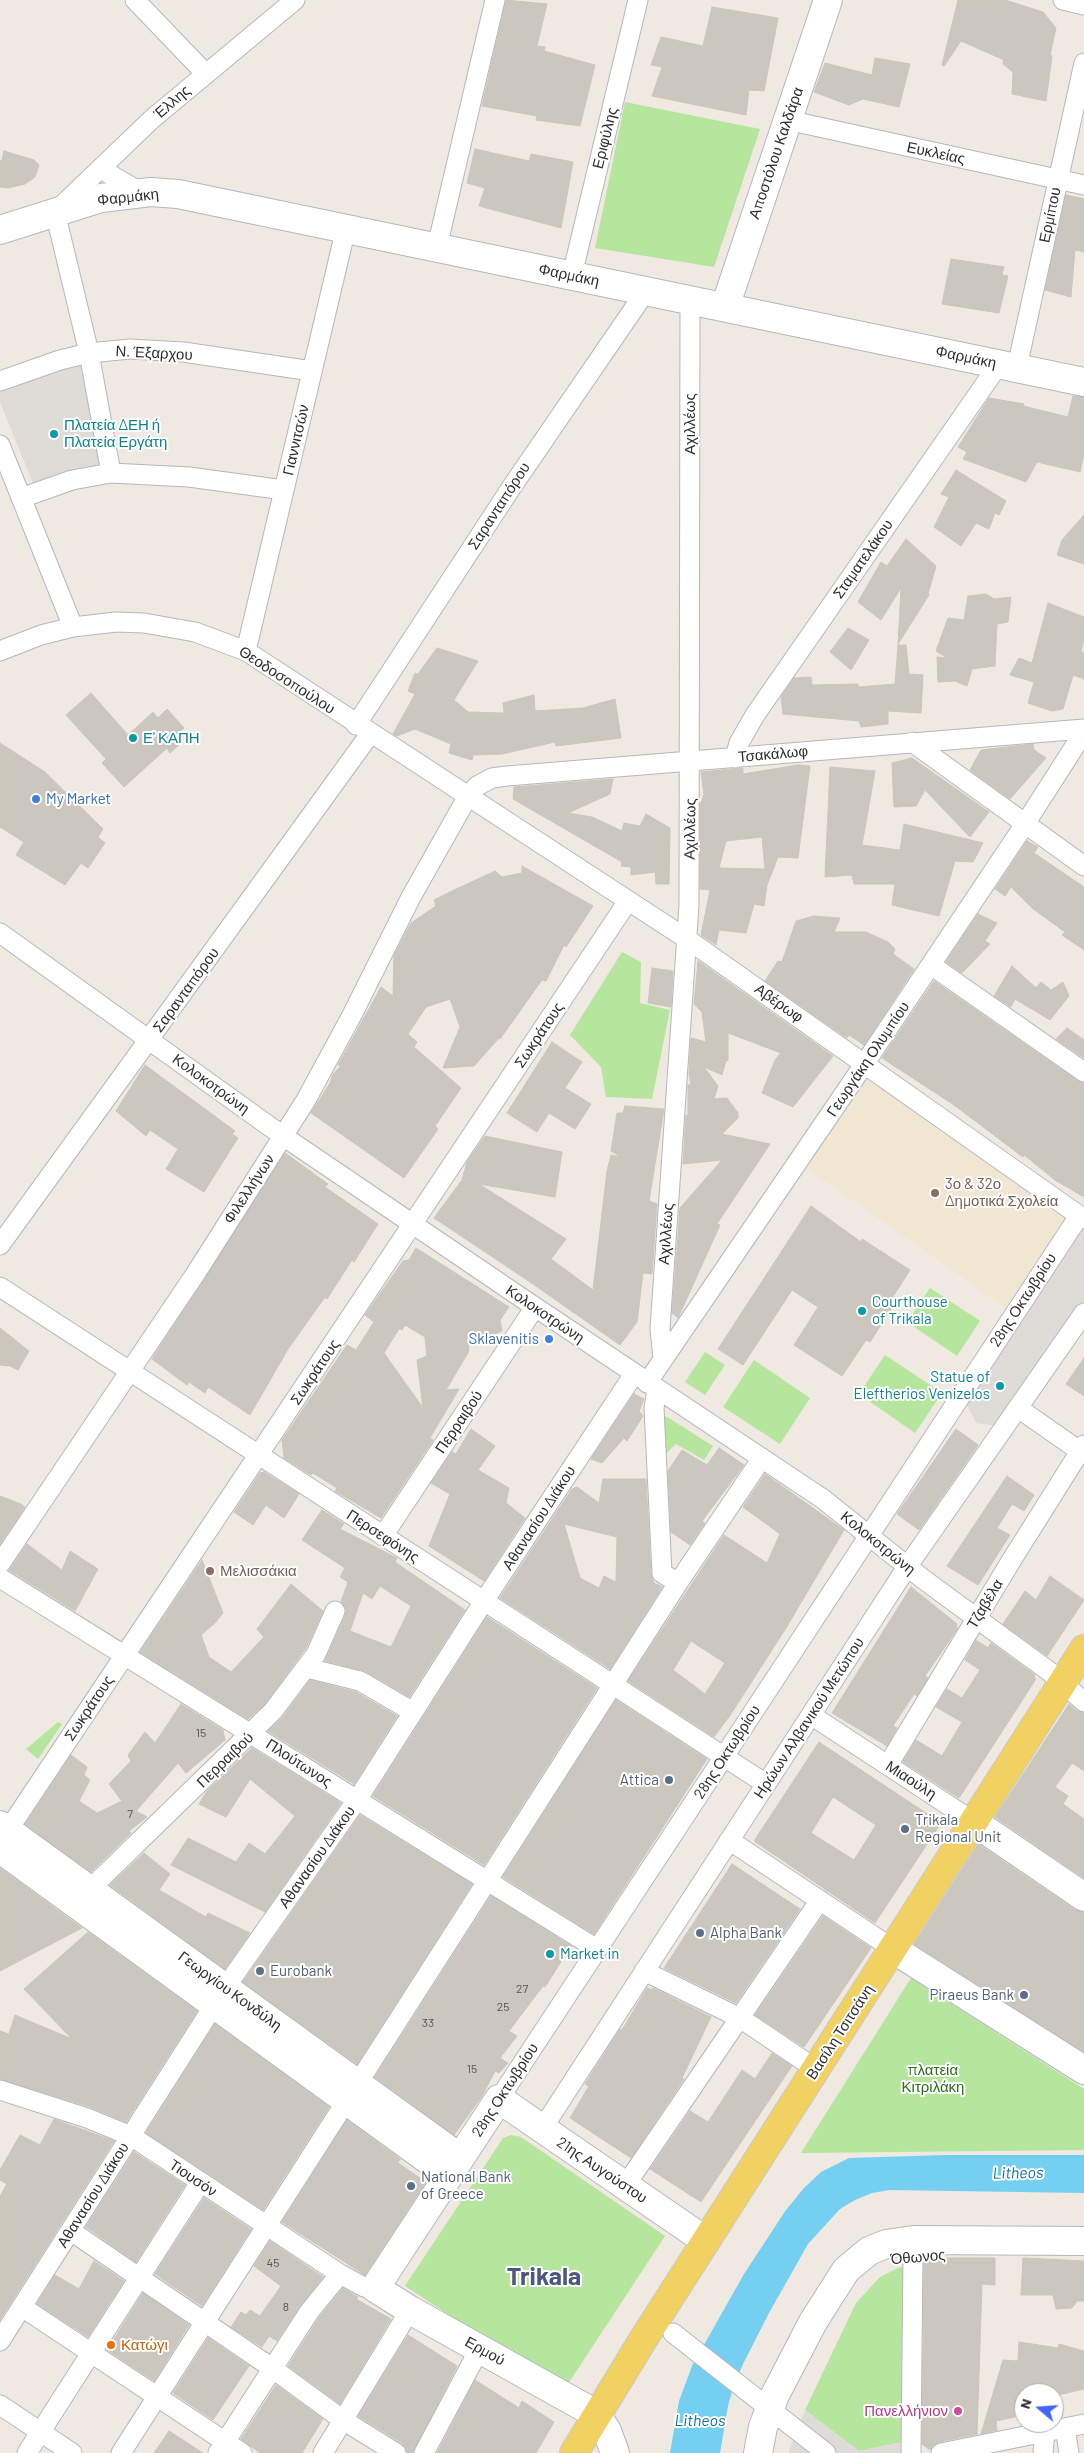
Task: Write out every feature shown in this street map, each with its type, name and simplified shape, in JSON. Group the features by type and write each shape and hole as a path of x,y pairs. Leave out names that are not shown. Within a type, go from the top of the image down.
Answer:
{"main road":[{"name":"Βασίλη Τσιτσάνη","path":"574,2453 596,2414 1084,1649"}],"street":[{"path":"135,0 205,73"},
{"name":"Έλλης","path":"55,212 205,73 295,0"},
{"path":"438,247 494,0"},
{"name":"Εριφύλης","path":"572,275 638,0"},
{"name":"Αποστόλου Καλδάρα","path":"725,307 828,0"},
{"path":"1062,0 1084,5"},
{"name":"Ερμίπου","path":"1008,366 1058,179 1084,63"},
{"name":"Ευκλείας","path":"787,120 1084,185"},
{"path":"101,169 140,192"},
{"name":"Φαρμάκη","path":"0,230 94,200 140,192 190,196 1084,382"},
{"path":"55,212 89,353 111,472"},
{"name":"Γιαννιτσών","path":"246,651 346,228"},
{"name":"Σαρανταπόρου","path":"0,1244 150,1039 363,729 512,485 646,290"},
{"name":"Αχιλλέως","path":"663,1358 660,1329 687,939 690,761 690,299"},
{"name":"Ν. Έξαρχου","path":"0,381 45,364 89,353 130,348 312,371"},
{"name":"Σταματελάκου","path":"735,758 742,737 755,715 1008,366"},
{"path":"0,445 73,627"},
{"path":"21,498 72,480 111,472 181,477 284,490"},
{"name":"Θεοδοσοπούλου","path":"0,651 42,635 73,627 116,622 171,627 213,637 246,651 468,796"},
{"name":"Τσακάλωφ","path":"468,796 477,786 492,778 912,742 1084,731"},
{"name":"Γεωργάκη Ολυμπίου","path":"646,1382 1026,824 1084,731"},
{"path":"912,742 1084,866"},
{"name":"Αβέρωφ","path":"468,796 687,939 865,1063 1081,1218"},
{"name":"Φιλελλήνων","path":"0,1564 196,1273 283,1136 320,1075 411,897 468,796"},
{"name":"Σωκράτους","path":"2,1836 125,1656 628,901"},
{"name":"Κολοκοτρώνη","path":"1,936 150,1039 283,1136 535,1308 823,1499 869,1534 907,1567 1063,1682 1084,1702"},
{"path":"931,965 1084,1072"},
{"name":"28ης Οκτωβρίου","path":"375,2288 869,1534 1081,1218"},
{"name":"Περσεφόνης","path":"0,1287 766,1784"},
{"name":"Περραιβού","path":"383,1536 535,1308"},
{"name":"Ηρώων Αλβανικού Μετώπου","path":"542,2129 907,1567 1084,1312"},
{"path":"646,1382 654,1408 662,1573 678,1583"},
{"name":"Αθανασίου Διάκου","path":"0,2341 220,1996 357,1800 484,1601 646,1382"},
{"path":"1018,1408 1083,1450"},
{"name":"Τζαβέλα","path":"888,1765 977,1618 1083,1450"},
{"path":"121,2453 678,1583 762,1458"},
{"name":"Πλούτωνος","path":"0,1578 253,1733 597,1949"},
{"name":"Περραιβού","path":"90,1889 253,1733 307,1668 324,1638 335,1611"},
{"path":"307,1668 360,1681 414,1712"},
{"name":"Μιαούλη","path":"811,1715 1084,1897"},
{"name":"Γεωργίου Κονδύλη","path":"2,1836 90,1889 220,1996"},
{"name":"Γεωργίου Κονδύλη","path":"2,1836 454,2167"},
{"path":"729,1840 893,1949 1084,2070"},
{"path":"626,2186 820,1900"},
{"path":"644,1972 740,2018 816,2069"},
{"name":"Τιουσόν","path":"0,2090 87,2118 131,2136 340,2274 364,2287 375,2288"},
{"name":"21ης Αυγούστου","path":"498,2099 706,2241"},
{"path":"27,2453 200,2183"},
{"path":"71,2231 272,2368 343,2420 396,2453"},
{"path":"758,2453 763,2427 780,2383 828,2297 846,2270 869,2251 886,2244 913,2240 1084,2241"},
{"path":"911,2453 913,2255"},
{"name":"Όθωνος","path":"770,2411 789,2390 834,2310 853,2282 874,2263 895,2257 913,2255 1084,2256"},
{"path":"222,2447 309,2312 340,2274"},
{"name":"Ερμού","path":"375,2288 410,2310 596,2414"},
{"path":"22,2307 156,2396 222,2447 242,2453"},
{"path":"322,2453 410,2310"},
{"path":"678,2337 748,2394 826,2453"},
{"path":"424,2453 480,2348"},
{"path":"0,2406 72,2453"},
{"path":"596,2414 607,2431 615,2453"},
{"path":"1069,2453 1065,2428 1084,2424"},
{"path":"941,2453 1040,2433"},
{"path":"1044,2453 1045,2433"}],"shaded area":[{"name":"Πλατεία ΔΕΗ ή Πλατεία Εργάτη","path":"80,362 101,466 34,486 0,402 0,389"},
{"name":"3ο & 32ο Δημοτικά Σχολεία","path":"865,1077 1064,1219 1006,1308 804,1166"},
{"path":"1084,1223 1084,1309 998,1426 976,1423 966,1403"},
{"path":"805,2410 859,2451 914,2440 914,2453 788,2453"}],"green space":[{"path":"625,102 760,129 714,267 595,248"},
{"path":"622,952 641,962 640,1003 670,1010 652,1099 606,1097 601,1067 570,1035"},
{"path":"930,1288 980,1321 957,1356 907,1322"},
{"path":"705,1352 725,1365 705,1395 685,1382"},
{"path":"885,1355 942,1393 915,1433 859,1394"},
{"path":"754,1360 810,1398 780,1444 723,1407"},
{"path":"656,1410 713,1446 704,1460 676,1444 659,1460"},
{"path":"58,1722 62,1724 38,1759 26,1749"},
{"name":"πλατεία Κιτριλάκη","path":"911,1978 1084,2089 1084,2150 801,2153"},
{"path":"511,2135 521,2137 665,2236 564,2390 405,2286 503,2138"},
{"path":"909,2266 907,2441 859,2451 805,2410 856,2303 880,2277 898,2268"}],"water":[{"name":"Litheos","path":"946,2155 1084,2155 1084,2193 889,2190 872,2193 840,2209 808,2244 743,2364 728,2406 720,2453 670,2453 679,2401 692,2366 744,2274 786,2210 804,2188 821,2172 849,2158"}],"building":[{"path":"506,0 547,4 537,46 545,47 544,51 595,65 580,126 536,120 537,116 482,106"},
{"path":"958,0 1005,0 1043,12 1056,28 1050,55 1052,56 1046,101 1012,94 1013,72 1003,64 1004,60 961,41 944,66 942,65"},
{"path":"712,7 778,18 764,91 749,90 746,115 652,96 662,67 651,65 661,37 703,46"},
{"path":"875,58 910,64 899,107 863,99 849,105 814,92 825,63 872,75"},
{"path":"475,149 529,161 531,154 573,162 561,228 479,206 485,188 467,183"},
{"path":"4,151 34,160 39,165 35,177 25,184 8,188 0,187 0,160 2,161"},
{"path":"1066,195 1084,199 1084,252 1075,250 1071,297 1045,290"},
{"path":"951,259 1004,267 1002,275 1008,276 999,313 942,304"},
{"path":"1073,396 1084,397 1084,454 1080,472 1037,462 1026,482 963,459 967,452 958,447 989,398 1024,404 1023,406 1068,417"},
{"path":"956,470 1006,501 999,515 995,513 989,529 976,523 961,546 934,527 949,497 941,494"},
{"path":"1084,515 1084,564 1057,555 1062,540"},
{"path":"906,539 936,566 929,595 898,644 901,588 881,620 858,602 881,562 887,566"},
{"path":"986,594 994,599 1011,597 1008,622 997,624 995,666 972,669 967,686 955,681 938,682 937,657 947,658 936,651 948,618 964,620 968,596"},
{"path":"1048,603 1084,617 1084,638 1081,652 1084,653 1084,679 1073,675 1063,709 1052,711 1028,703 1034,682 1010,675 1019,658 1032,663"},
{"path":"848,628 869,640 851,670 830,652"},
{"path":"898,645 906,645 909,674 923,675 921,713 888,711 888,724 861,727 859,721 783,714 781,697 794,678 811,677 812,685 858,684 858,687 895,684"},
{"path":"437,648 478,661 454,700 468,712 504,713 503,703 534,695 535,711 583,708 615,699 621,738 556,746 555,742 502,754 473,755 472,760 449,753 451,744 415,729 397,736 393,734 415,694 408,691 415,673 418,674"},
{"name":"Ε' ΚΑΠΗ","path":"91,693 128,735 153,712 158,718 167,709 184,728 176,735 182,742 170,753 167,748 124,787 102,763 106,759 66,715"},
{"name":"My Market","path":"0,743 45,772 103,829 98,837 105,843 88,868 81,863 65,885 16,855 24,842 0,827"},
{"path":"1033,744 1034,750 1046,758 1010,799 970,770 981,750"},
{"path":"912,758 989,812 970,837 925,790 916,806 894,807 892,763"},
{"path":"798,765 810,766 798,858 778,857 767,885 764,906 754,904 746,933 719,930 716,945 701,935 710,890 700,889 700,805 704,795 701,772 743,768 743,774","holes":["762,837 765,869 719,868 726,841"]},
{"path":"830,767 875,771 862,845 900,850 904,824 983,843 973,862 955,861 939,916 892,905 895,884 854,884 852,875 825,877"},
{"path":"613,779 610,794 568,813 592,817 622,831 624,823 640,826 646,814 670,828 669,884 656,884 655,872 631,875 631,867 621,866 622,862 513,799 514,787"},
{"path":"1027,841 1038,847 1034,853 1084,887 1084,950 1062,935 1065,932 1032,908 1011,887 1005,896 995,889"},
{"path":"522,866 593,906 566,947 564,945 546,981 542,980 500,1039 474,1066 443,1068 460,1027 450,999 426,1007 408,1034 417,1042 414,1047 461,1088 435,1126 438,1129 404,1178 311,1113 330,1083 333,1074 341,1066 338,1065 381,987 393,996 394,956 411,923 436,906 434,900 495,871 502,877 522,873"},
{"path":"978,914 997,923 985,941 990,944 962,973 946,962"},
{"path":"814,916 840,918 834,932 866,932 888,942 895,949 893,954 914,969 864,1045 849,1035 847,1038 765,981 778,961 782,962 796,921"},
{"path":"698,961 833,1056 793,1107 762,1093 775,1060 781,1053 728,1033 728,1061 726,1060 722,1075 704,1067 718,1086 714,1099 727,1098 738,1113 738,1118 722,1134 770,1144 717,1224 720,1225 678,1318 672,1313 680,1208 722,1160 683,1164 686,1115 688,1116 688,1085 691,1085 689,1073 691,1038 706,1042 702,1012 694,1004"},
{"path":"1012,966 1036,988 1041,982 1051,990 1063,982 1069,996 1050,1020 1015,999 1011,1007 994,996"},
{"path":"652,968 673,971 671,1007 648,1003"},
{"path":"934,981 1078,1081 1084,1083 1084,1197 1055,1180 1024,1155 1023,1157 954,1105 882,1058"},
{"path":"1067,1028 1084,1040 1084,1058 1056,1039"},
{"path":"552,1042 582,1062 565,1088 591,1104 575,1129 549,1113 537,1132 507,1113"},
{"path":"145,1065 235,1131 232,1134 238,1138 204,1192 166,1169 178,1149 150,1130 146,1136 116,1111"},
{"path":"625,1106 664,1109 649,1201 657,1204 652,1274 643,1273 637,1322 620,1345 434,1218 462,1180 467,1162 485,1136 562,1152 555,1197 479,1184 566,1239 551,1259 593,1290 607,1171 611,1155 621,1157 611,1151 617,1113 623,1113"},
{"path":"285,1153 328,1184 325,1187 378,1224 354,1262 352,1260 327,1299 325,1297 288,1349 250,1415 208,1387 205,1393 189,1382 187,1385 152,1359"},
{"path":"811,1206 861,1242 862,1239 910,1270 889,1303 893,1306 870,1342 866,1340 842,1376 794,1345 818,1307 792,1290 743,1365 718,1349"},
{"path":"416,1248 509,1307 500,1320 502,1331 493,1335 468,1335 469,1351 446,1390 459,1389 430,1438 433,1440 381,1518 335,1491 337,1488 313,1473 311,1475 284,1458 282,1440 347,1345 356,1350 374,1322 365,1315 403,1261 409,1260","holes":["405,1325 425,1337 427,1356 417,1360 423,1408 384,1353 399,1329 402,1330"]},
{"path":"0,1328 29,1351 18,1370 10,1366 0,1365"},
{"path":"1084,1358 1084,1396 1066,1384"},
{"path":"634,1394 644,1399 639,1411 643,1416 627,1441 624,1438 602,1463 591,1459"},
{"path":"471,1429 495,1446 478,1470 509,1488 506,1503 525,1518 484,1581 429,1546 450,1494 431,1483 452,1452 456,1454"},
{"path":"956,1429 978,1445 919,1530 897,1514"},
{"path":"719,1448 744,1465 702,1521 705,1523 690,1545 671,1532 668,1471 682,1450 707,1465"},
{"path":"264,1472 299,1494 284,1518 266,1505 253,1525 234,1512 260,1473"},
{"path":"765,1474 844,1530 786,1628 731,1714 714,1737 628,1681 724,1535 767,1563 780,1534 743,1507","holes":["691,1641 725,1663 705,1694 673,1670"]},
{"path":"1007,1476 1034,1495 1024,1511 1012,1504 997,1528 1010,1535 978,1585 947,1566"},
{"path":"603,1479 646,1479 651,1574 654,1583 662,1587 610,1669 500,1598 572,1489 577,1487 599,1503","holes":["564,1524 617,1537 616,1582 604,1576 599,1588 580,1578"]},
{"path":"0,1496 25,1507 0,1544"},
{"path":"322,1510 344,1524 340,1529 397,1558 395,1562 465,1610 409,1697 365,1671 325,1661 345,1616 346,1609 341,1602 348,1582 340,1577 345,1568 302,1540","holes":["380,1586 411,1606 391,1647 350,1631 363,1593 372,1599"]},
{"path":"27,1544 62,1570 70,1551 98,1569 75,1611 9,1570"},
{"path":"202,1560 223,1613 201,1635 209,1657 231,1672 264,1637 257,1629 291,1584 323,1611 306,1648 265,1704 248,1719 140,1652"},
{"path":"1050,1576 1084,1600 1047,1656 1003,1624 1025,1591 1036,1600"},
{"path":"911,1587 957,1624 956,1627 958,1628 925,1676 928,1678 917,1696 914,1694 893,1726 897,1728 887,1746 832,1713"},
{"path":"487,1617 597,1688 484,1865 373,1796"},
{"path":"976,1640 988,1648 991,1643 1035,1675 1036,1679 959,1798 903,1762 916,1740 942,1756 962,1722 936,1707 947,1689 962,1698 980,1670 965,1660"},
{"path":"310,1680 356,1692 397,1716 354,1784 268,1731 282,1718"},
{"path":"616,1700 707,1759 594,1934 503,1877"},
{"path":"181,1704 223,1730 225,1740 186,1773 178,1763 136,1811 147,1817 129,1831 131,1833 91,1872 25,1824 71,1755 87,1767 84,1775 90,1780 79,1801 97,1813 122,1801 109,1784 131,1761 128,1755 145,1732 155,1743"},
{"path":"1069,1704 1077,1711 1084,1713 1084,1771 1072,1763 1055,1787 1068,1796 1063,1804 1084,1819 1084,1878 995,1817"},
{"name":"Trikala Regional Unit","path":"819,1742 941,1823 875,1923 754,1841","holes":["833,1797 876,1825 854,1860 811,1833"]},
{"path":"252,1748 341,1803 265,1912 171,1865 188,1838 236,1862 249,1843 265,1854 295,1816 250,1779 226,1817 199,1804 207,1791"},
{"path":"360,1815 472,1884 357,2064 243,1982"},
{"path":"978,1844 1075,1910 1084,1912 1084,2052 914,1944"},
{"path":"144,1853 170,1874 159,1890 206,1917 208,1913 250,1933 225,1969 110,1885"},
{"path":"732,1864 800,1909 736,2003 664,1968"},
{"path":"0,1868 82,1928 0,1971"},
{"path":"491,1896 571,1946 545,1987 543,1986 509,2031 517,2036 500,2058 508,2063 499,2073 495,2071 482,2096 454,2135 375,2077"},
{"path":"823,1916 871,1948 804,2047 755,2015"},
{"path":"88,1932 197,2011 126,2122 90,2107 0,2079 0,2031 9,2034 15,2015 72,2039 24,1989"},
{"path":"647,1988 652,1990 653,1988 711,2017 682,2078 684,2079 631,2158 570,2118 589,2086 585,2084 620,2029 622,2030"},
{"path":"215,2024 329,2107 263,2210 146,2133"},
{"path":"772,2053 792,2066 701,2202 650,2169 690,2111 708,2122 742,2070 755,2079"},
{"path":"54,2119 114,2141 0,2320 0,2196 7,2184 0,2180 0,2170 20,2135 40,2145"},
{"path":"347,2120 400,2159 398,2163 426,2182 365,2275 282,2222"},
{"path":"134,2152 185,2185 136,2262 86,2227"},
{"path":"204,2198 251,2229 202,2306 155,2274"},
{"path":"270,2241 323,2277 300,2306 277,2341 269,2336 262,2347 231,2327 241,2312 246,2315 250,2310 260,2316 281,2286 254,2266"},
{"path":"924,2258 995,2258 995,2285 982,2284 977,2434 939,2442 930,2450 922,2444"},
{"path":"1023,2258 1084,2261 1084,2301 1077,2301 1072,2308 1056,2309 1053,2295 1021,2295"},
{"path":"94,2261 124,2281 88,2337 37,2304 55,2275 79,2289"},
{"path":"343,2288 358,2297 356,2299 391,2319 340,2404 288,2366 318,2319"},
{"path":"143,2293 189,2325 154,2381 107,2350"},
{"path":"408,2335 457,2366 413,2453 407,2453 402,2443 358,2416"},
{"path":"208,2338 249,2366 213,2420 173,2393"},
{"path":"1019,2342 1058,2348 1059,2344 1084,2351 1084,2389 1064,2394 1064,2383 1014,2383 1014,2417 996,2421 997,2430 981,2434 1003,2360 1018,2361"},
{"path":"475,2380 519,2408 522,2401 554,2422 536,2453 437,2453"},
{"path":"276,2385 323,2419 302,2453 260,2453 241,2439"},
{"path":"169,2431 203,2453 154,2453"}],"place":[{"name":"Πλατεία ΔΕΗ ή Πλατεία Εργάτη","path":"54,434"},
{"name":"Ε' ΚΑΠΗ","path":"133,738"},
{"name":"My Market","path":"36,799"},
{"name":"3ο & 32ο Δημοτικά Σχολεία","path":"935,1193"},
{"name":"Courthouse of Trikala","path":"862,1311"},
{"name":"Sklavenitis","path":"549,1339"},
{"name":"Statue of Eleftherios Venizelos","path":"1000,1386"},
{"name":"Μελισσάκια","path":"210,1571"},
{"name":"Attica","path":"669,1780"},
{"name":"Trikala Regional Unit","path":"905,1829"},
{"name":"Alpha Bank","path":"700,1933"},
{"name":"Market in","path":"550,1954"},
{"name":"Eurobank","path":"260,1971"},
{"name":"Piraeus Bank","path":"1024,1995"},
{"name":"National Bank of Greece","path":"411,2186"},
{"name":"Κατώγι","path":"111,2345"},
{"name":"Πανελλήνιον","path":"958,2411"}],"district":[{"name":"Trikala","path":"544,2277"}]}
